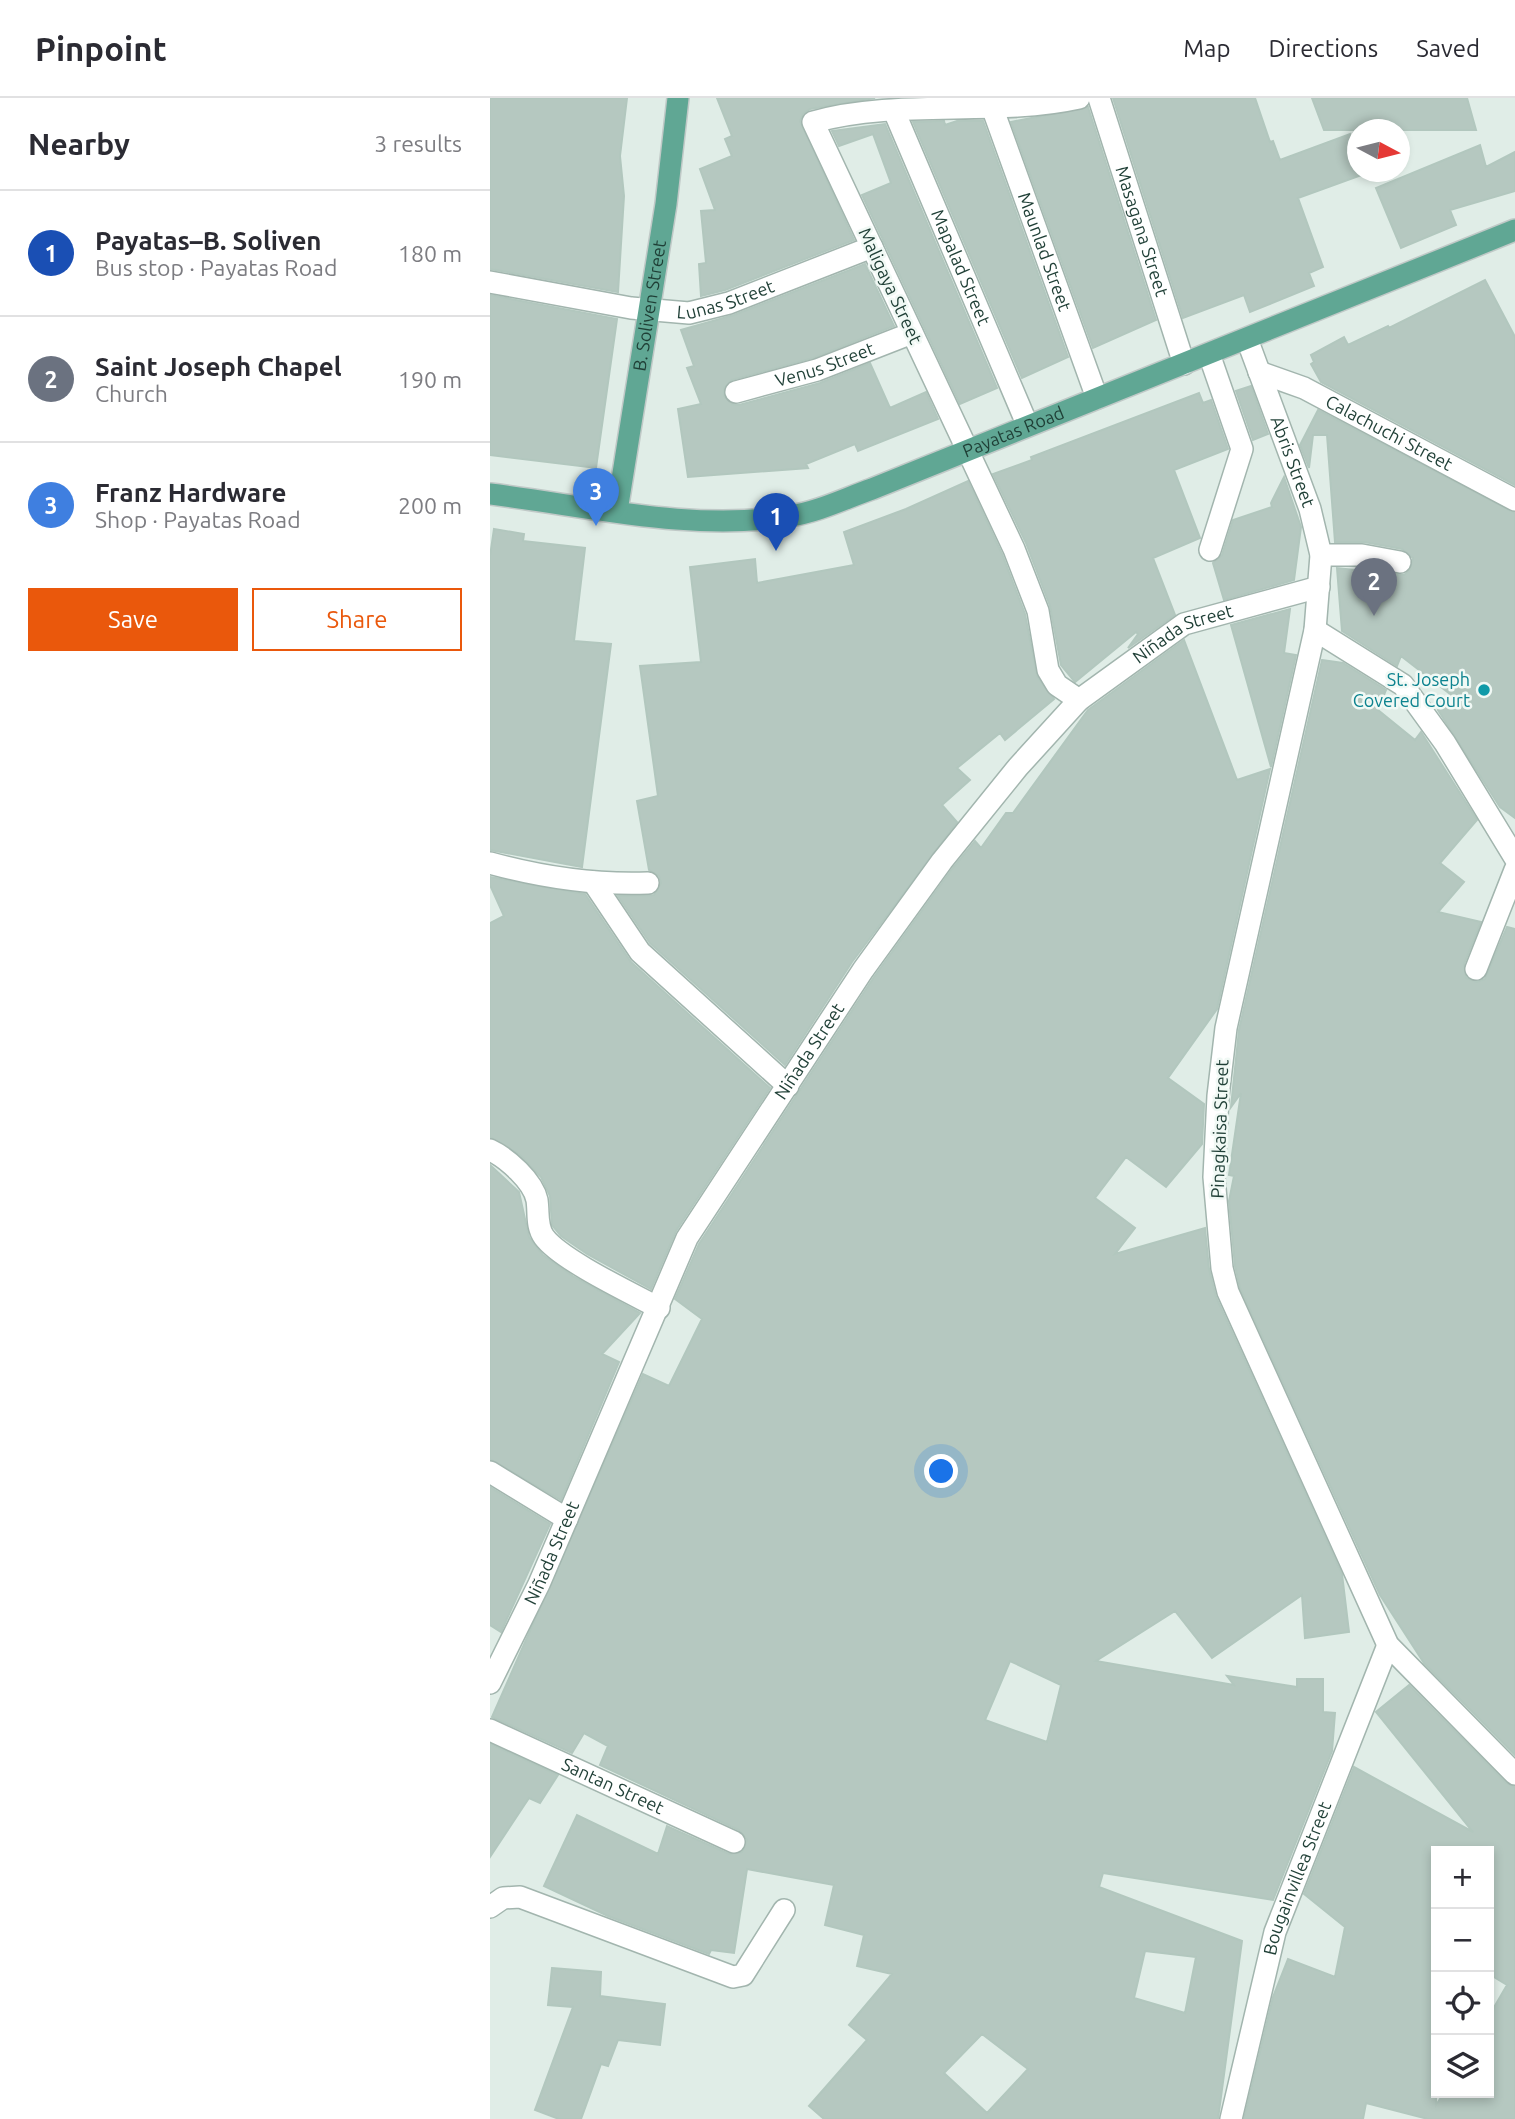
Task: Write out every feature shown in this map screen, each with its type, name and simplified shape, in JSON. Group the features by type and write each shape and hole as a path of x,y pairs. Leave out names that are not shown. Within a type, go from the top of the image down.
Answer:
{"main road":[{"name":"B. Soliven Street","path":"617,510 649,311 678,98"},
{"name":"Payatas Road","path":"490,494 678,518 730,520 794,516 872,489 1027,424 1247,340 1515,230"}],"street":[{"path":"894,111 992,107 1079,98"},
{"name":"Masagana Street","path":"1099,98 1184,364"},
{"name":"Maunlad Street","path":"992,107 1097,398"},
{"name":"Maligaya Street","path":"894,111 840,116 813,122 1027,579 1046,641 1048,670 1057,685 1079,700"},
{"name":"Mapalad Street","path":"894,111 1027,424"},
{"name":"Lunas Street","path":"490,282 649,311 689,313 708,310 872,247"},
{"name":"Venus Street","path":"736,392 817,370 912,333"},
{"name":"Abris Street","path":"1247,340 1310,509 1321,555 1319,587"},
{"path":"1209,354 1242,449 1210,550"},
{"name":"Calachuchi Street","path":"1259,372 1304,388 1515,500"},
{"path":"1321,555 1362,555 1400,562"},
{"name":"Niñada Street","path":"490,1683 567,1519 687,1238 863,971 942,861 1018,767 1079,700 1184,624 1319,587"},
{"name":"Pinagkaisa Street","path":"1319,587 1315,630 1226,1028 1218,1096 1214,1177 1222,1268 1228,1292 1388,1645"},
{"path":"1315,630 1403,685 1445,743 1515,858"},
{"path":"490,863 593,881 648,883"},
{"path":"1476,969 1515,870"},
{"path":"593,881 640,952 788,1086"},
{"path":"490,1150 499,1154 531,1189 536,1198 539,1227 545,1239 592,1273 659,1308"},
{"path":"490,1472 567,1519"},
{"path":"1388,1645 1515,1774"},
{"name":"Bougainvillea Street","path":"1231,2119 1275,1932 1388,1645"},
{"name":"Santan Street","path":"490,1730 734,1842"},
{"path":"490,1907 503,1898 520,1897 733,1977 743,1975 784,1910"}],"building":[{"path":"490,98 627,98 620,156 624,196 618,292 490,269"},
{"path":"717,98 875,98 810,109 803,114 800,121 854,240 725,290 701,296 699,264 706,263 701,211 715,210 700,169 732,156 725,139 732,136"},
{"path":"1113,98 1255,98 1270,142 1273,141 1280,160 1347,135 1347,180 1298,198 1323,267 1309,273 1314,286 1250,312 1244,295 1183,318"},
{"path":"1312,98 1467,98 1476,130 1410,130 1410,119 1347,119 1347,130 1324,130"},
{"path":"1088,107 1156,320 1093,348 1011,122"},
{"path":"944,121 945,125 957,121 983,121 1068,357 1022,378 913,122"},
{"path":"885,124 997,388 960,404 862,195 891,183 873,134 839,146 832,131"},
{"path":"1480,145 1486,167 1515,152 1515,191 1450,210 1456,225 1401,248 1376,188 1391,182 1410,182 1410,174"},
{"path":"865,264 894,326 813,358 732,380 724,388 724,396 732,404 739,405 820,383 870,363 890,408 926,392 938,419 858,451 855,444 806,464 808,468 688,477 678,409 701,404 687,368 694,366 681,330 734,315"},
{"path":"1485,280 1515,337 1515,485 1321,382 1311,364 1314,362 1311,355 1344,337 1348,345 1388,326 1389,328"},
{"path":"490,295 617,319 596,468 490,455"},
{"path":"1251,386 1268,434 1253,440 1236,391"},
{"path":"1199,393 1203,403 1211,400 1228,449 1174,470 1200,538 1153,558 1175,615 1128,648 1138,634 1136,632 1075,682 1061,665 1050,606 1026,543 993,474"},
{"path":"1318,410 1515,513 1515,818 1500,807 1438,710 1450,694 1401,656 1397,666 1342,631 1337,568 1404,575 1410,570 1413,558 1402,549 1364,542 1335,542 1327,435 1313,435 1309,468 1300,445"},
{"path":"1284,477 1301,527 1294,580 1224,600 1213,563 1222,555 1233,520 1272,507 1271,503"},
{"path":"968,481 1002,554 1025,614 1037,676 1054,699 1005,740 1000,733 957,768 970,780 942,805 957,822 852,962 785,1065 650,943 618,896 654,895 661,883 659,876 649,870 637,801 658,796 640,666 701,662 690,567 755,559 757,583 854,565 844,532 906,509"},
{"path":"494,529 524,534 523,541 585,548 574,641 611,644 582,867 490,850 490,556"},
{"path":"1290,609 1284,653 1296,655 1271,767 1231,625"},
{"path":"1184,640 1237,780 1270,769 1217,1009 1168,1078 1204,1104 1202,1144 1166,1187 1126,1157 1095,1198 1135,1228 1115,1254 1205,1228 1209,1269 1216,1297 1342,1574 1349,1632 1305,1638 1302,1595 1212,1658 1175,1611 1096,1661 1234,1685 1227,1676 1297,1687 1297,1679 1323,1679 1323,1712 1335,1713 1332,1751 1273,1900 1103,1873 1099,1887 1242,1941 1218,2119 824,2119 809,2106 867,2040 849,2025 892,1974 857,1966 864,1935 825,1925 834,1885 747,1869 734,1953 711,1950 709,1954 608,1916 544,1886 577,1815 658,1854 667,1826 729,1854 742,1852 747,1840 739,1830 600,1765 608,1746 584,1733 572,1753 492,1717 643,1374 669,1386 702,1319 675,1299 699,1244 874,977 952,869 975,841 981,848 1006,813 1013,813 1088,710","holes":["1010,1661 1061,1685 1047,1742 985,1720","1145,1951 1196,1957 1185,2013 1134,1998","982,2034 1028,2069 987,2113 944,2073"]},
{"path":"1322,660 1343,663 1386,690 1378,710 1415,740 1421,732 1477,820 1440,863 1464,882 1438,912 1481,922 1464,964 1466,978 1477,982 1485,979 1507,927 1515,929 1515,1755 1424,1663 1380,1595 1240,1288 1235,1266 1229,1201 1234,1176 1229,1175 1241,1093 1231,1107 1239,1030"},
{"path":"490,877 585,894 631,962 770,1088 676,1231 651,1289 587,1254 561,1236 552,1225 550,1196 541,1177 519,1154 490,1137 490,923 504,916 490,885"},
{"path":"490,1165 519,1192 529,1237 543,1255 574,1277 640,1313 602,1354 619,1362 561,1500 490,1459"},
{"path":"490,1487 550,1524 501,1632 490,1625"},
{"path":"1409,1685 1506,1783 1515,1787 1515,2119 1428,2119 1366,2103 1363,2119 1244,2119 1273,1997 1288,1959 1335,1977 1345,1927 1304,1894 1354,1767 1473,1832 1376,1712"},
{"path":"490,1744 558,1775 540,1803 529,1798 490,1857"},
{"path":"552,1968 601,1972 600,1996 665,2004 660,2045 618,2040 608,2066 601,2064 581,2119 559,2119 535,2110 573,2007 548,2005"}],"place":[{"name":"Franz Hardware","path":"596,526"},
{"name":"Payatas–B. Soliven","path":"776,551"},
{"name":"Saint Joseph Chapel","path":"1374,616"},
{"name":"St. Joseph Covered Court","path":"1484,690"}]}
